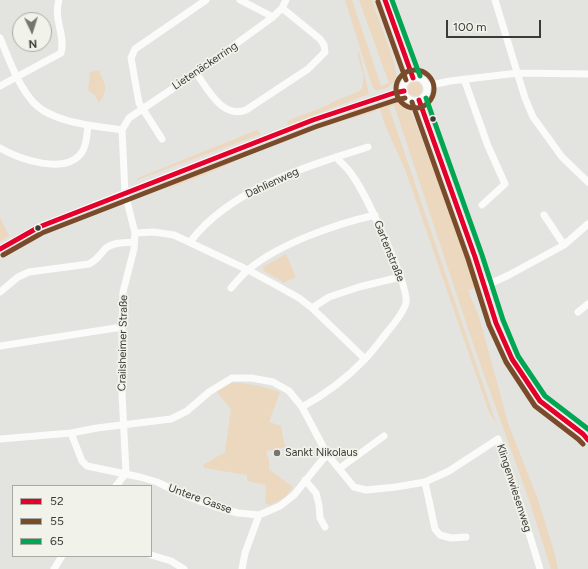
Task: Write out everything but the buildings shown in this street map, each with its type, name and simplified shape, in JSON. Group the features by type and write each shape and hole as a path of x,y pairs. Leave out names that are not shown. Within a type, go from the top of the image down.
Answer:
{"street":[{"path":"0,86 51,60 61,53 63,45 57,14 59,0"},
{"path":"162,139 139,103 131,58 135,49 206,0"},
{"path":"240,0 273,17"},
{"name":"Lietenäckerring","path":"122,130 129,118 142,108 196,73 273,17 282,8 286,0"},
{"path":"385,0 408,68 413,78"},
{"path":"495,0 525,98 533,117 562,157 588,182"},
{"path":"196,73 218,103 225,109 232,112 240,112 246,110 308,69 325,52 324,45 320,39 282,8"},
{"path":"0,38 24,90 35,104 52,115 69,121 122,130 125,193"},
{"path":"427,86 450,81 518,73 588,75"},
{"path":"413,78 419,78 427,86 425,96 415,101 408,98 404,91 404,85 406,82 413,78"},
{"path":"464,79 488,146 505,184 482,205"},
{"path":"0,249 39,227 125,193 313,120 381,97 404,91"},
{"path":"419,100 485,286 496,323 512,359 540,401 588,440"},
{"path":"0,148 8,153 37,162 62,164 77,158 82,152 86,141 88,125"},
{"name":"Dahlienweg","path":"190,242 197,232 221,211 254,190 292,173 368,147"},
{"name":"Gartenstraße","path":"302,407 315,400 339,382 365,359 396,322 406,303 400,277 366,196 352,174 336,157"},
{"name":"Crailsheimer Straße","path":"125,193 135,233 123,292 122,393 126,473"},
{"path":"231,288 248,270 266,257 322,230 375,215"},
{"path":"544,215 564,245"},
{"path":"485,286 509,275 564,245 588,224"},
{"path":"135,233 154,232 174,235 248,270 299,298 312,308 365,359"},
{"path":"0,292 18,277 29,272 89,264 97,260 106,248 114,244 134,242"},
{"path":"312,308 329,297 359,287 400,277"},
{"path":"578,312 588,304"},
{"path":"0,346 122,327"},
{"path":"0,439 71,433 124,424 171,419 187,411 209,392 232,378 251,378 273,382 289,391 302,407 327,454 354,487 366,490 425,482 435,529 440,535 445,537 466,537"},
{"name":"Untere Gasse","path":"71,433 82,461 87,466 126,473 157,482 186,496 216,507 238,513 259,515 280,506 294,495 327,454"},
{"path":"340,468 384,436"},
{"name":"Klingenwiesenweg","path":"425,482 449,471 498,439 540,569"},
{"path":"117,485 126,473"},
{"path":"305,480 316,493 320,518 325,528"},
{"path":"242,569 245,553 259,515"},
{"path":"152,555 171,561 184,569"},
{"path":"54,569 61,557"}],"shaded area":[{"path":"345,0 352,0 381,86 389,83 359,0 372,0 391,54 396,74 396,81 387,88 376,91 372,86"},
{"path":"374,0 379,0 402,66 399,68"},
{"path":"359,52 369,94 288,125 287,121 360,91 363,85 363,74 357,53"},
{"path":"99,70 105,90 99,103 95,95 88,90 90,72"},
{"path":"412,82 418,82 422,86 422,92 418,96 412,96 408,92 408,86"},
{"path":"394,101 401,102 413,116 436,174 447,195 472,261 491,320 488,322 475,288 468,290 480,320 508,423 538,500 558,569 551,569 529,500 471,338 394,105 389,107 496,423 489,412 405,169 385,125 379,106 380,104"},
{"path":"365,106 373,106 376,111 288,138 181,184 148,193 147,191 258,147"},
{"path":"257,130 261,134 137,180 138,178"},
{"path":"0,218 9,236 0,242"},
{"path":"286,254 296,277 283,283 264,271 263,267"},
{"path":"228,383 248,384 280,392 269,422 281,426 286,447 267,451 266,453 269,460 269,469 293,487 284,498 270,505 265,503 266,485 247,481 247,475 204,468 203,465 225,452 231,409 216,391"}],"transit line":[{"name":"52","path":"385,0 413,78"},
{"name":"65","path":"392,0 420,76"},
{"name":"55","path":"378,2 406,80"},
{"name":"55","path":"415,70 425,73 431,79 434,89 431,99 425,105 415,108 405,105 399,99 396,89 399,79 405,73 415,70"},
{"name":"52","path":"0,249 39,227 313,120 404,91"},
{"name":"55","path":"3,255 42,233 315,127 405,98"},
{"name":"65","path":"426,98 482,255 503,320 518,356 545,396 588,429"},
{"name":"52","path":"419,100 475,257 496,323 512,359 540,401 583,434 588,440"},
{"name":"55","path":"412,102 468,259 489,325 506,362 535,406 583,444"}],"place":[{"name":"Sankt Nikolaus","path":"277,453"}]}
